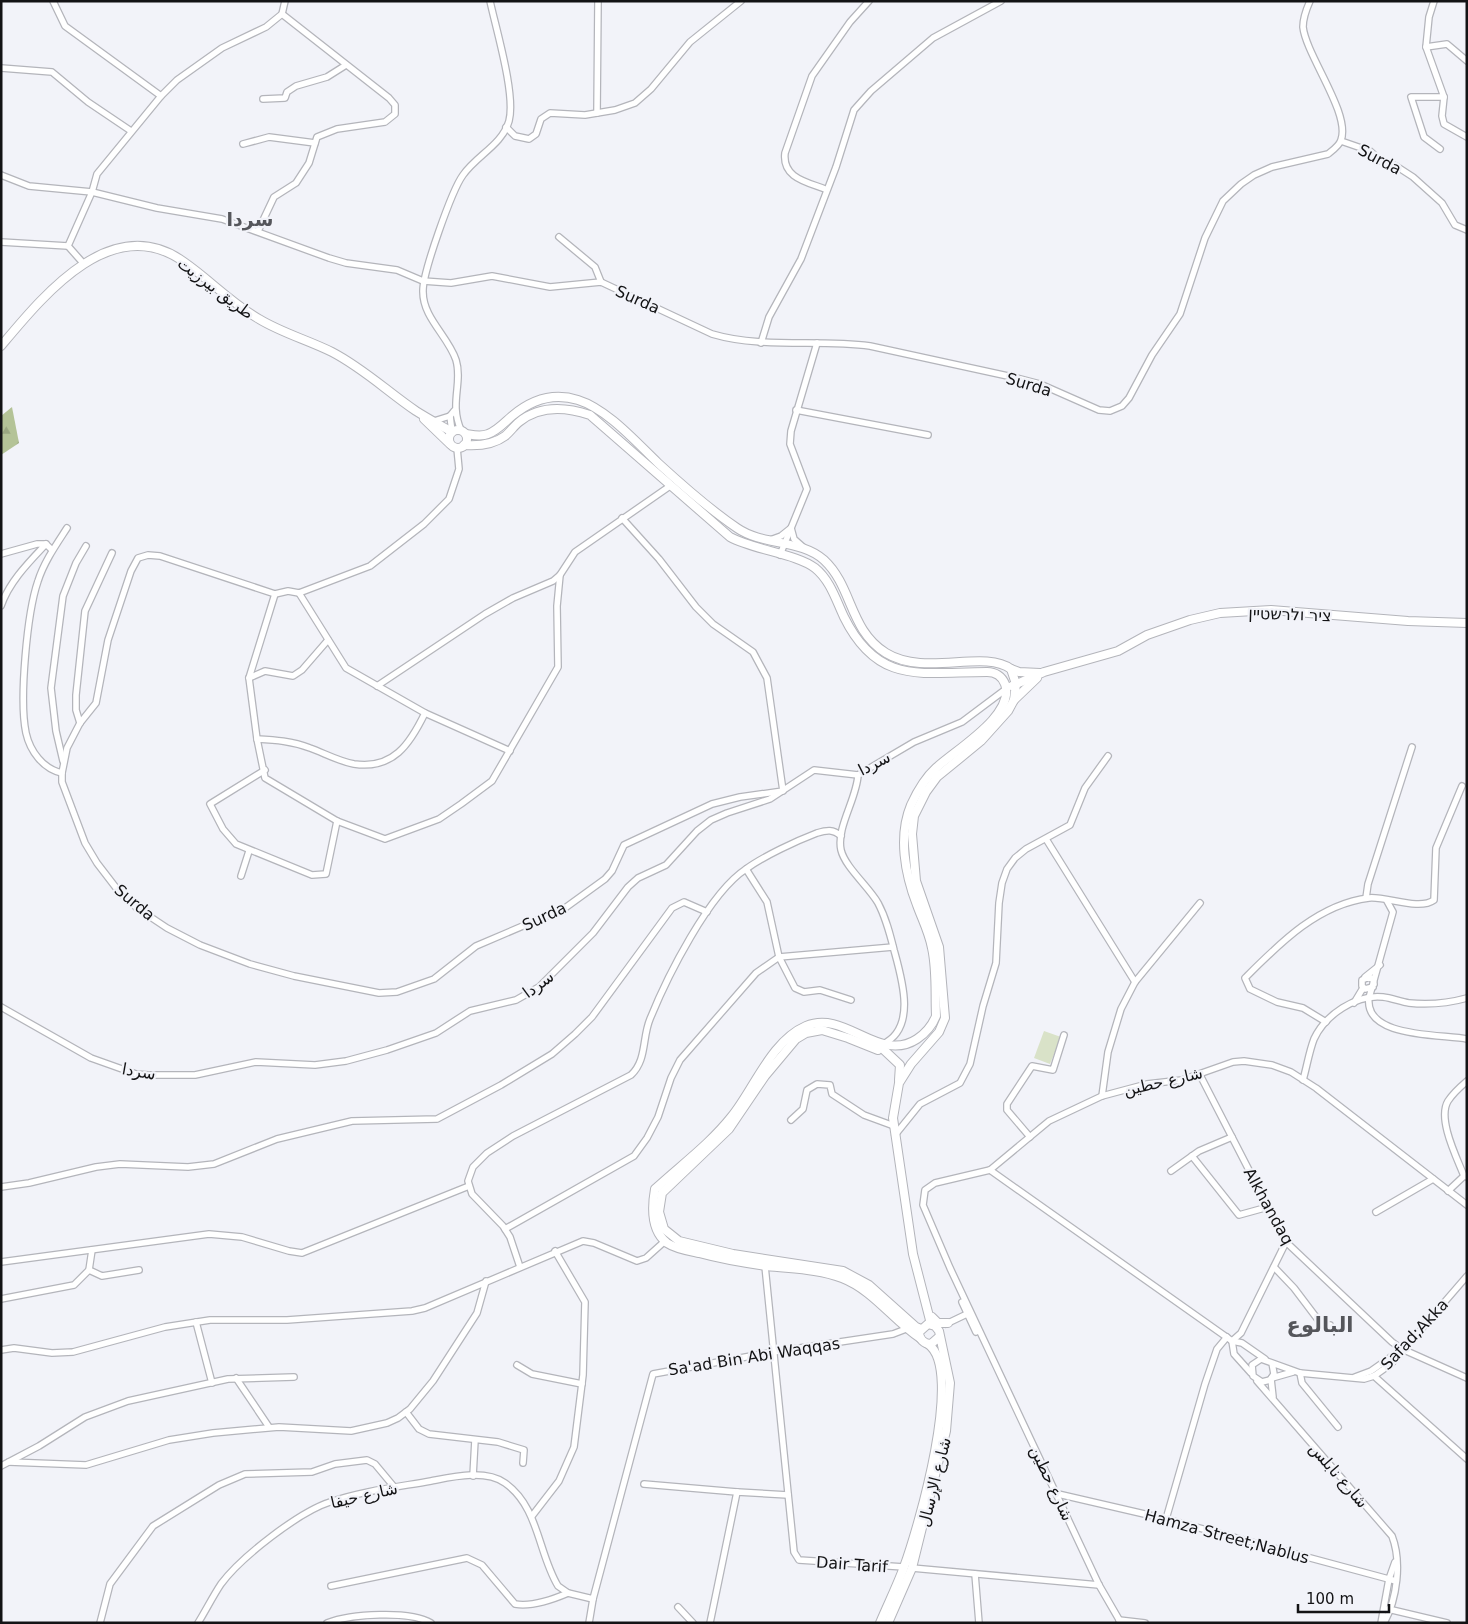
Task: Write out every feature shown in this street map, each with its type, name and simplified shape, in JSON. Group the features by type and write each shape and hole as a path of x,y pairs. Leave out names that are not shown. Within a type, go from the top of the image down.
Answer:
{"main road":[{"name":"طريق بيرزيت","path":"1,346 46,295 83,263 124,247 138,246 164,251 183,261 253,315 278,329 332,352 384,386 416,411"},
{"path":"416,411 452,432 463,432 481,436 488,434 522,408 538,399 560,397 578,400 596,408 678,481 737,528 763,540 808,550 817,555 831,568 858,626 865,635 888,654 916,664 997,662 1019,672 1044,672"},
{"path":"416,411 457,446 484,445 498,440 506,436 519,422 535,412 556,408 573,409 590,415 730,538 746,546 803,560 816,568 826,580 852,634 864,650 880,661 910,673 992,672 1002,680 1006,689 1000,710 989,723 935,769 925,780 916,794 906,819 904,836 908,879 932,947 936,1016 928,1031 914,1041 899,1046 883,1044"},
{"path":"452,432 449,438 457,446"},
{"path":"457,446 467,438 463,432"},
{"path":"670,486 678,481"},
{"name":"ציר ולרשטיין","path":"1006,689 1044,672 1118,651 1147,635 1190,620 1220,613 1271,610 1408,622 1467,623"},
{"path":"1011,669 1016,684 1014,700"},
{"path":"899,1082 911,1064 939,1032 944,1018 940,947 932,920 920,893 914,867 912,834 914,816 926,792 937,777 996,727 1014,700 1044,672"},
{"path":"822,1030 878,1050 883,1044 883,1049 900,1065 893,1118 914,1254 927,1308 939,1337 934,1342 928,1344 906,1328 883,1306 845,1279 824,1273 764,1266 680,1248 668,1238 660,1219 659,1207 662,1193 729,1130 762,1075 789,1045 800,1036 812,1031 822,1030"},
{"path":"668,1238 733,1254 843,1270 869,1285 916,1327 934,1326"},
{"path":"927,1308 935,1321 948,1323"},
{"path":"920,1338 921,1328"},
{"name":"شارع الإرسال","path":"888,1623 908,1568 950,1402 950,1383 939,1337"},
{"name":"شارع الإرسال","path":"928,1344 935,1350 943,1383 944,1398 939,1449"},
{"name":"شارع الإرسال","path":"880,1623 908,1568"}],"street":[{"path":"53,1 65,26 162,96"},
{"path":"68,246 92,192 96,174 162,96 177,80 222,48 266,27 282,14 285,1"},
{"path":"452,432 456,361 425,307 423,281 455,188 474,161 500,139 506,127 510,108 508,89 490,1"},
{"path":"597,113 598,1"},
{"path":"506,127 515,136 529,139 536,134 541,118 550,113 561,112 576,115 597,113 622,108 642,98 690,42 741,1"},
{"path":"825,189 791,174 785,166 785,153 812,76 845,30 870,1"},
{"path":"761,343 769,317 800,259 825,189 836,167 850,119 860,103 933,38 1001,1"},
{"path":"1310,1 1305,13 1303,30 1327,83 1342,126 1341,141"},
{"path":"1434,1 1429,17 1426,48 1444,97 1442,116 1444,124 1467,137"},
{"path":"258,231 274,198 296,183 309,163 317,137 337,130 385,122 395,114 395,105 388,98 282,14"},
{"path":"1426,48 1447,44 1467,61"},
{"path":"263,100 285,98 287,92 296,86 327,77 346,65"},
{"path":"1,68 52,72 88,102 131,131"},
{"path":"1440,149 1424,137 1411,97 1444,97"},
{"path":"242,144 269,137 315,143"},
{"name":"Surda","path":"1,175 29,186 92,192 157,208 222,218 346,263 397,270 423,281 451,283 492,276 550,287 601,282 712,334 729,339 761,343 817,343 870,346 1040,384 1099,410 1117,409 1126,402 1142,371 1180,314 1205,238 1223,201 1254,175 1279,165 1328,154 1341,141 1370,151 1381,161 1396,166 1413,177 1442,203 1455,225 1467,230"},
{"path":"559,237 595,267 601,282"},
{"path":"1,242 68,246 83,263"},
{"path":"780,555 806,489 790,444 796,410 817,343"},
{"path":"796,410 928,435"},
{"path":"434,421 452,414"},
{"path":"452,414 463,432"},
{"name":"Surda","path":"457,446 459,469 450,500 424,524 370,566 299,594 288,592 274,594 160,556 148,555 138,558 131,571 108,640 96,703 80,723 67,748 62,773 69,804 85,843 97,863 120,893 137,908 167,928 200,945 250,964 294,976 379,993 397,992 413,988 434,979 476,946 557,912 586,893 612,871 624,845 712,804 740,797 783,791"},
{"path":"377,686 485,614 513,598 553,581 560,575 575,552 670,486"},
{"path":"622,518 648,546 696,607 713,624 753,652 759,661 767,678 783,791"},
{"path":"62,773 52,771 38,759 31,748 26,733 23,704 30,613 38,579 52,550 67,528"},
{"path":"763,540 775,539 791,528"},
{"path":"791,528 794,539 808,550"},
{"path":"1,554 37,544 46,544 52,550"},
{"path":"1,606 15,580 46,544"},
{"path":"63,763 56,730 51,688 63,596 76,563 86,546"},
{"path":"80,723 76,710 76,695 85,611 112,553"},
{"path":"274,594 249,678 257,739 265,770 265,778 337,821 385,839 440,819 492,781 558,667 557,606 560,575"},
{"path":"299,594 346,668 425,713 510,751"},
{"path":"249,678 265,671 294,676 302,670 328,640"},
{"name":"سردا","path":"1,1007 78,1052 108,1065 142,1074 195,1075 256,1062 315,1066 346,1061 388,1050 436,1033 470,1010 516,1000 534,991 547,981 593,933 628,887 638,878 666,865 697,831 711,820 770,800 814,770 858,775 914,742 962,722 1006,689"},
{"path":"257,739 286,741 354,764 382,764 394,756 414,736 425,713"},
{"path":"1366,898 1368,884 1412,747"},
{"path":"895,1135 920,1104 960,1083 970,1064 983,1006 996,963 1002,884 1007,870 1015,858 1070,825 1085,788 1108,756"},
{"path":"265,770 210,804 222,829 236,844 249,851 312,875 326,874 337,821"},
{"path":"858,775 841,836 842,852 879,905 903,982 903,1019 897,1034 883,1044"},
{"path":"1326,1022 1302,1008 1277,1002 1250,989 1245,978 1280,942 1315,918 1372,897 1388,901 1406,902 1428,903 1434,900 1436,848 1462,786"},
{"path":"520,1267 505,1229 472,1194 469,1186 469,1175 473,1167 487,1153 514,1136 631,1075 636,1070 641,1060 649,1021 707,912 746,869 818,833 828,830 836,832 841,836"},
{"path":"1046,839 1135,982"},
{"path":"240,876 249,851"},
{"path":"746,869 767,902 779,957 798,991 820,990 852,1000"},
{"path":"1388,901 1393,912"},
{"path":"1,1186 29,1183 96,1167 120,1164 188,1167 214,1164 277,1139 352,1121 437,1119 543,1059 575,1034 592,1017 672,908 684,902 707,912"},
{"path":"1406,902 1396,906 1393,912 1380,965 1369,998 1368,1007 1371,1014 1386,1027 1467,1039"},
{"path":"1102,1096 1108,1052 1121,1009 1135,982 1200,903"},
{"path":"505,1229 634,1156 658,1118 671,1078 680,1060 756,973 779,957 893,947"},
{"path":"1369,998 1361,982 1380,965"},
{"path":"1365,977 1373,979 1377,994 1382,997"},
{"path":"1364,988 1370,990 1374,985"},
{"path":"1353,1003 1364,988"},
{"path":"1303,1080 1315,1038 1326,1022 1353,1003 1369,998 1382,997 1408,1003 1436,1003 1467,998"},
{"path":"1030,1137 1007,1110 1007,1104 1032,1066 1053,1070 1064,1035"},
{"name":"شارع حطين","path":"1120,1621 1099,1585 1058,1494 969,1313 921,1209 919,1195 923,1189 929,1182 987,1170 1049,1121 1102,1096 1147,1084 1182,1080 1233,1062 1252,1061 1272,1065 1303,1080 1467,1205"},
{"name":"Alkhandaq","path":"1200,1075 1286,1242 1402,1349 1467,1378"},
{"path":"1448,1191 1465,1177 1445,1122 1445,1111 1447,1103 1467,1081"},
{"path":"791,1120 803,1109 807,1090 817,1084 830,1085 832,1094 864,1115 894,1126"},
{"path":"1171,1171 1192,1156 1232,1137"},
{"path":"1192,1156 1240,1215 1268,1206"},
{"path":"987,1170 1229,1339 1242,1343 1272,1363 1293,1372"},
{"path":"1376,1212 1433,1179"},
{"path":"1,1262 189,1236 228,1234 302,1252 469,1186"},
{"path":"1,1350 14,1348 52,1353 73,1352 165,1327 196,1322 361,1316 412,1311 425,1308 583,1240 594,1242 637,1261 646,1258 668,1238"},
{"path":"1166,1519 1217,1349 1229,1339 1241,1333 1286,1242"},
{"path":"1,1299 67,1288 79,1281 89,1270 92,1250"},
{"path":"532,1516 559,1481 574,1447 582,1384 584,1302 555,1252"},
{"path":"644,1484 788,1495 764,1266"},
{"path":"1274,1267 1294,1288 1322,1325 1330,1325"},
{"path":"89,1270 102,1276 139,1270"},
{"name":"Safad;Akka","path":"1293,1372 1353,1378 1374,1376 1391,1364 1467,1276"},
{"path":"9,1462 86,1465 169,1440 269,1427 351,1431 381,1425 406,1412 433,1381 477,1313 486,1281"},
{"path":"934,1326 948,1323 969,1313"},
{"path":"196,1322 212,1383"},
{"name":"Sa'ad Bin Abi Waqqas","path":"593,1599 652,1374 773,1352 894,1334 906,1328"},
{"path":"1229,1339 1234,1354 1252,1373 1255,1379 1262,1382 1293,1372"},
{"path":"1353,1378 1371,1371 1402,1349"},
{"path":"1252,1373 1254,1362 1266,1359"},
{"path":"1272,1363 1275,1370 1272,1378 1274,1399"},
{"path":"518,1365 532,1374 582,1384"},
{"path":"1300,1373 1302,1383 1338,1427"},
{"path":"1374,1376 1467,1459"},
{"path":"1,1466 98,1410 128,1401 236,1378 294,1377"},
{"path":"236,1378 269,1427"},
{"name":"شارع نابلس","path":"1255,1379 1392,1536 1397,1556"},
{"path":"406,1412 419,1429 428,1434 498,1442 524,1450 523,1463"},
{"path":"473,1476 475,1440"},
{"path":"100,1623 110,1584 153,1526 218,1485 245,1474 312,1472 335,1464 367,1460 375,1464 395,1488"},
{"name":"شارع حيفا","path":"198,1623 222,1583 239,1564 292,1522 328,1502 456,1477 488,1477 504,1482 511,1488 532,1516 555,1582 568,1593"},
{"path":"710,1623 737,1492"},
{"name":"Hamza Street;Nablus","path":"1058,1494 1166,1519 1396,1581"},
{"name":"Dair Tarif","path":"788,1495 794,1552 799,1560 908,1568"},
{"path":"1382,1623 1382,1608 1397,1556"},
{"path":"1382,1623 1391,1610 1396,1581 1397,1556"},
{"path":"331,1586 467,1558 482,1565 515,1604 528,1604 568,1593 593,1599 589,1623"},
{"path":"908,1568 1017,1576 1099,1585"},
{"path":"975,1574 979,1623"},
{"path":"678,1607 693,1623"},
{"path":"1382,1608 1447,1623"},
{"path":"327,1623 346,1618 404,1615 420,1617 431,1623"},
{"path":"1120,1621 1145,1623"}],"green space":[{"path":"12,407 19,443 1,455 1,416"},
{"path":"1044,1031 1061,1037 1050,1064 1034,1058"}],"district":[{"name":"سردا","path":"250,219"},
{"name":"البالوع","path":"1320,1325"}]}
